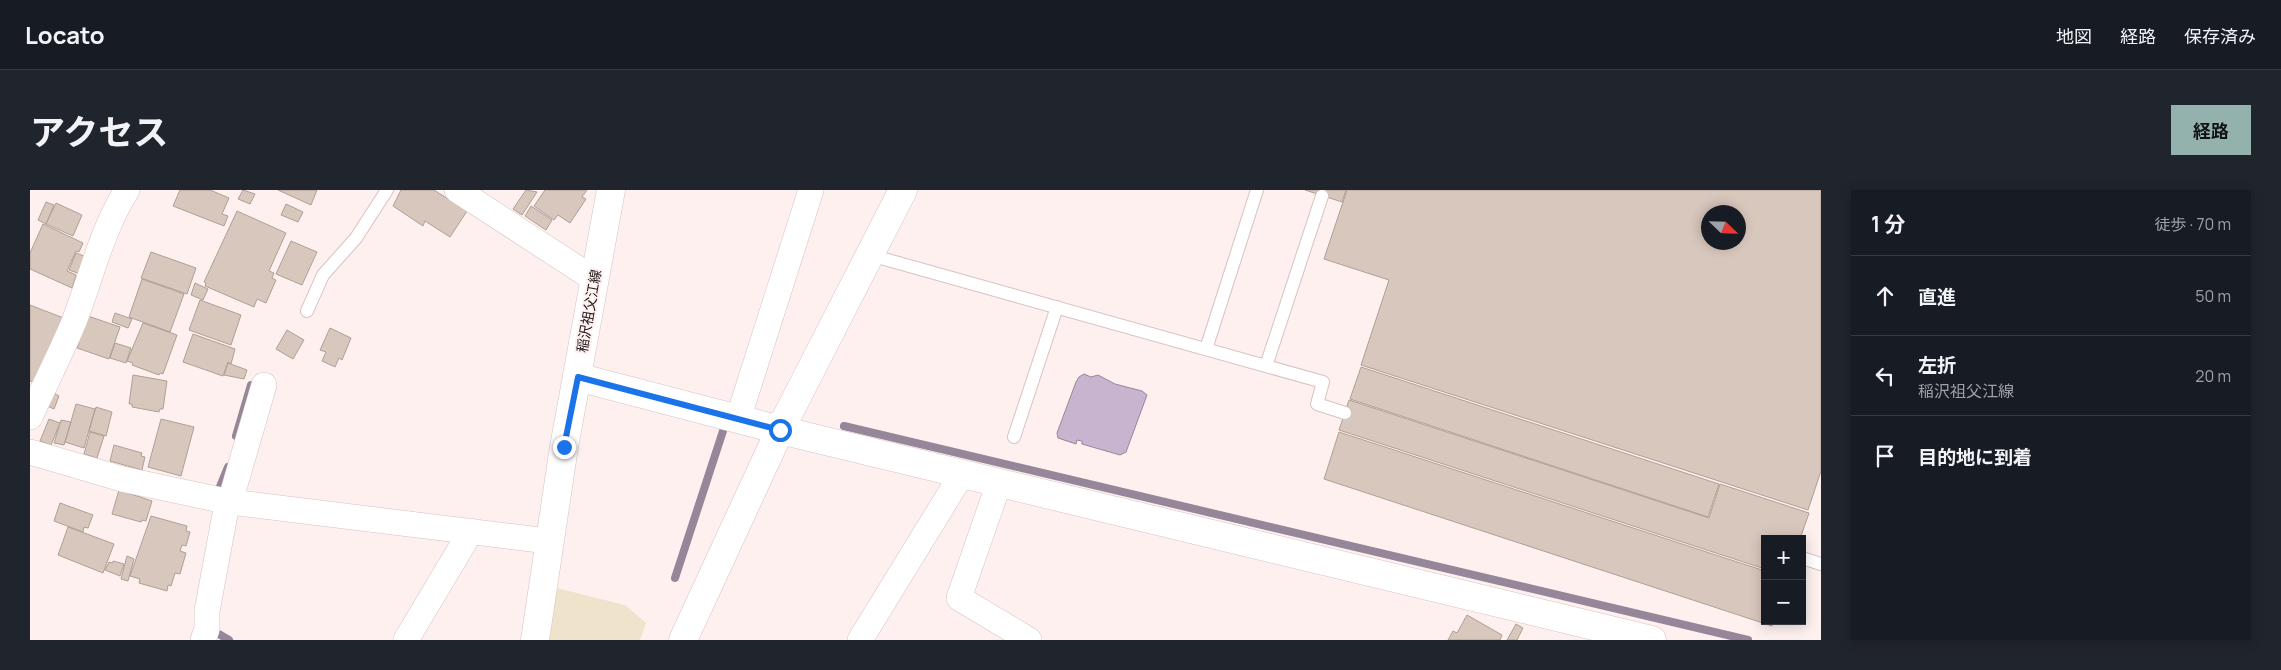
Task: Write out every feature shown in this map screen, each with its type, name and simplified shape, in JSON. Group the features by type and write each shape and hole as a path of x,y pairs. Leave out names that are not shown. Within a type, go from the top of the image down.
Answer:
{"street":[{"path":"30,417 73,324 98,251 127,190"},
{"path":"457,190 594,279"},
{"name":"稲沢祖父江線","path":"535,640 548,541 611,190"},
{"path":"738,419 811,190"},
{"path":"682,640 780,430 903,190"},
{"path":"578,377 780,430 1652,640"},
{"path":"203,640 207,629 207,611 226,509 230,502 264,385"},
{"path":"30,452 122,479 230,502 548,541"},
{"path":"860,640 962,474"},
{"path":"999,483 959,598 1030,640"},
{"path":"406,640 471,531"}],"lane":[{"path":"307,311 323,276 356,238 387,190"},
{"path":"1206,349 1257,190"},
{"path":"1266,366 1322,196"},
{"path":"870,255 1323,382 1317,404 1345,413"},
{"path":"1014,437 1057,307"},
{"path":"1806,559 1821,564"}],"shaded area":[{"path":"1084,374 1091,377 1098,375 1115,384 1142,391 1147,395 1126,452 1120,455 1082,444 1082,441 1077,440 1076,444 1058,438 1057,433 1076,382"},
{"path":"553,587 625,605 646,623 640,640 546,640"}],"building":[{"path":"180,190 210,190 229,198 222,214 228,216 224,226 173,206"},
{"path":"243,190 255,194 250,204 238,199"},
{"path":"278,190 317,190 311,205"},
{"path":"401,190 434,190 467,211 450,237 425,221 423,226 393,206"},
{"path":"526,190 537,192 522,215 513,209"},
{"path":"545,190 587,190 582,197 586,199 570,223 558,215 554,220 534,206"},
{"path":"1305,190 1346,190 1342,202"},
{"path":"1347,190 1821,190 1821,471 1808,510 1361,365 1389,280 1324,259"},
{"path":"46,202 54,205 46,224 38,220"},
{"path":"56,203 82,215 73,236 46,224"},
{"path":"286,204 303,212 298,222 281,215"},
{"path":"531,206 552,220 546,230 525,216"},
{"path":"237,211 286,233 269,271 274,273 272,278 276,280 266,303 257,299 254,307 205,286 206,283 204,282"},
{"path":"43,224 83,243 79,252 76,251 67,271 76,275 72,288 30,269 30,253"},
{"path":"291,241 317,252 302,285 276,274"},
{"path":"151,252 196,268 187,294 141,278"},
{"path":"76,253 87,257 80,274 69,270"},
{"path":"142,279 184,294 170,332 129,317"},
{"path":"195,283 208,289 203,300 191,295"},
{"path":"200,300 241,315 231,345 189,330"},
{"path":"30,305 66,319 40,385 30,381"},
{"path":"115,313 132,319 128,328 112,322"},
{"path":"88,316 120,327 109,359 77,348 79,343 76,342"},
{"path":"143,323 177,335 163,374 160,373 159,375 132,365 133,363 127,361"},
{"path":"330,328 351,338 342,360 339,358 335,367 322,361 326,352 320,350"},
{"path":"287,330 304,340 293,359 276,349"},
{"path":"193,334 235,349 231,364 228,362 223,376 183,362"},
{"path":"115,343 131,348 126,363 110,358"},
{"path":"228,363 247,370 244,379 224,375"},
{"path":"1361,367 1719,484 1708,517 1350,399"},
{"path":"133,375 167,381 163,409 160,409 159,412 132,407 132,404 129,404"},
{"path":"51,392 59,396 54,409 45,405"},
{"path":"1349,400 1709,518 1720,484 1809,513 1801,535 1761,535 1761,568 1339,430"},
{"path":"76,404 95,409 84,448 65,442"},
{"path":"96,407 112,412 106,436 89,431"},
{"path":"49,419 60,423 51,445 40,441"},
{"path":"161,419 194,427 181,476 148,467"},
{"path":"61,420 71,422 64,445 54,443"},
{"path":"90,432 104,436 97,458 84,454"},
{"path":"1339,432 1761,570 1761,622 1324,479"},
{"path":"114,445 142,453 141,456 145,457 142,470 110,461"},
{"path":"119,490 152,501 146,521 142,520 141,522 112,514"},
{"path":"60,503 93,515 88,528 84,527 83,532 54,521"},
{"path":"151,516 187,526 186,531 190,532 186,546 182,545 180,551 186,553 180,574 175,573 171,586 168,585 167,591 139,583 140,579 130,576"},
{"path":"68,527 114,544 103,573 58,555"},
{"path":"127,556 134,559 128,581 121,579"},
{"path":"113,561 124,564 120,576 105,570 109,562 113,563"},
{"path":"1467,615 1502,635 1500,640 1448,640 1453,631 1457,633"},
{"path":"1516,624 1523,628 1517,640 1507,640"}],"waterway":[{"path":"236,436 251,385"},
{"path":"844,426 1748,640"},
{"path":"675,578 723,431"},
{"path":"219,489 228,467"},
{"path":"217,633 229,640"}],"route":[{"path":"564,447 578,377 780,430"}]}
